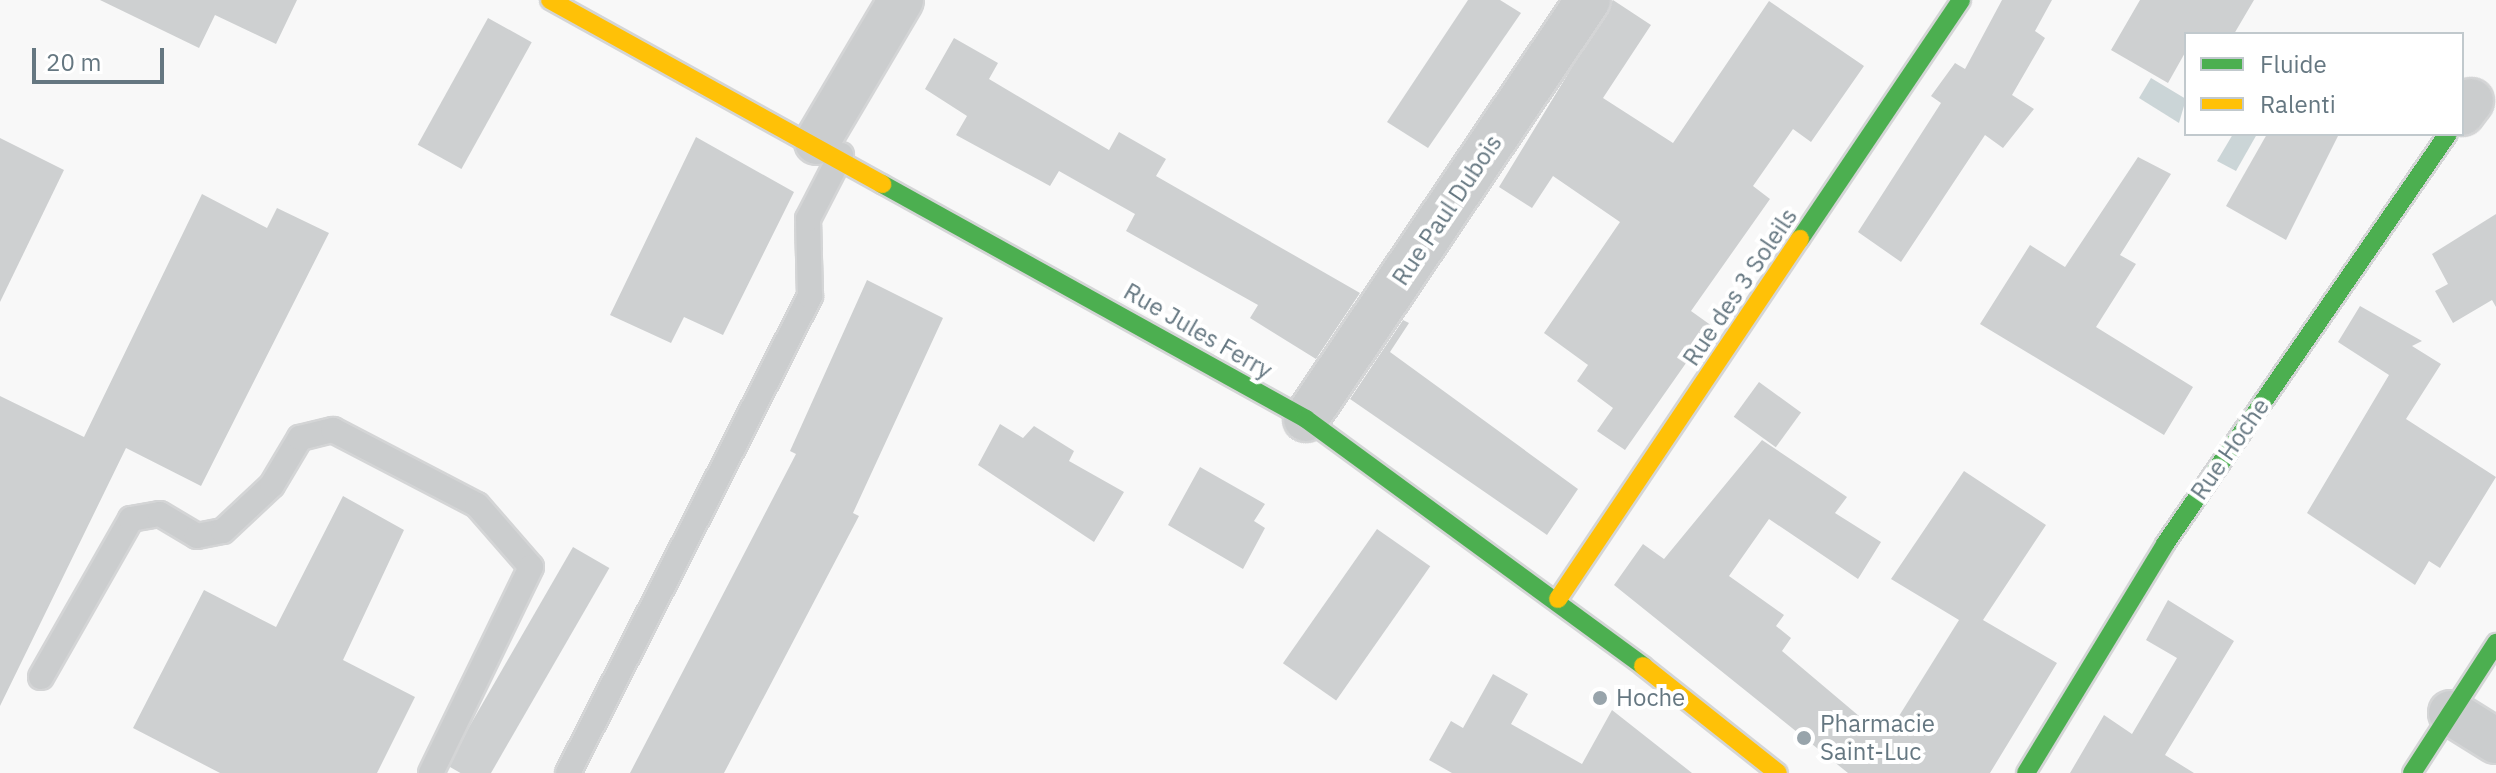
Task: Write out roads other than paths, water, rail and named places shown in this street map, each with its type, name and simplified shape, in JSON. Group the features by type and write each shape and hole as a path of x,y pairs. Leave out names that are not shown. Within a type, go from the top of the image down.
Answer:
{"street":[{"name":"Rue Jules Ferry","path":"550,0 829,149 1306,419 1558,599 1778,773"},
{"path":"829,149 901,0"},
{"name":"Rue Paul Dubois","path":"1306,419 1588,0"},
{"name":"Rue des 3 Soleils","path":"1558,599 1961,0"},
{"name":"Rue Hoche","path":"2026,773 2165,544 2446,136"},
{"path":"2412,773 2496,643"},
{"path":"2451,713 2496,741"}],"lane":[{"path":"568,773 810,296 808,219 829,149"},
{"path":"41,677 131,519 160,514 197,536 223,531 272,485 300,438 333,430 477,505 531,567 431,773"}],"place":[{"name":"Hoche","path":"1600,698"},
{"name":"Pharmacie Saint-Luc","path":"1804,738"}]}
